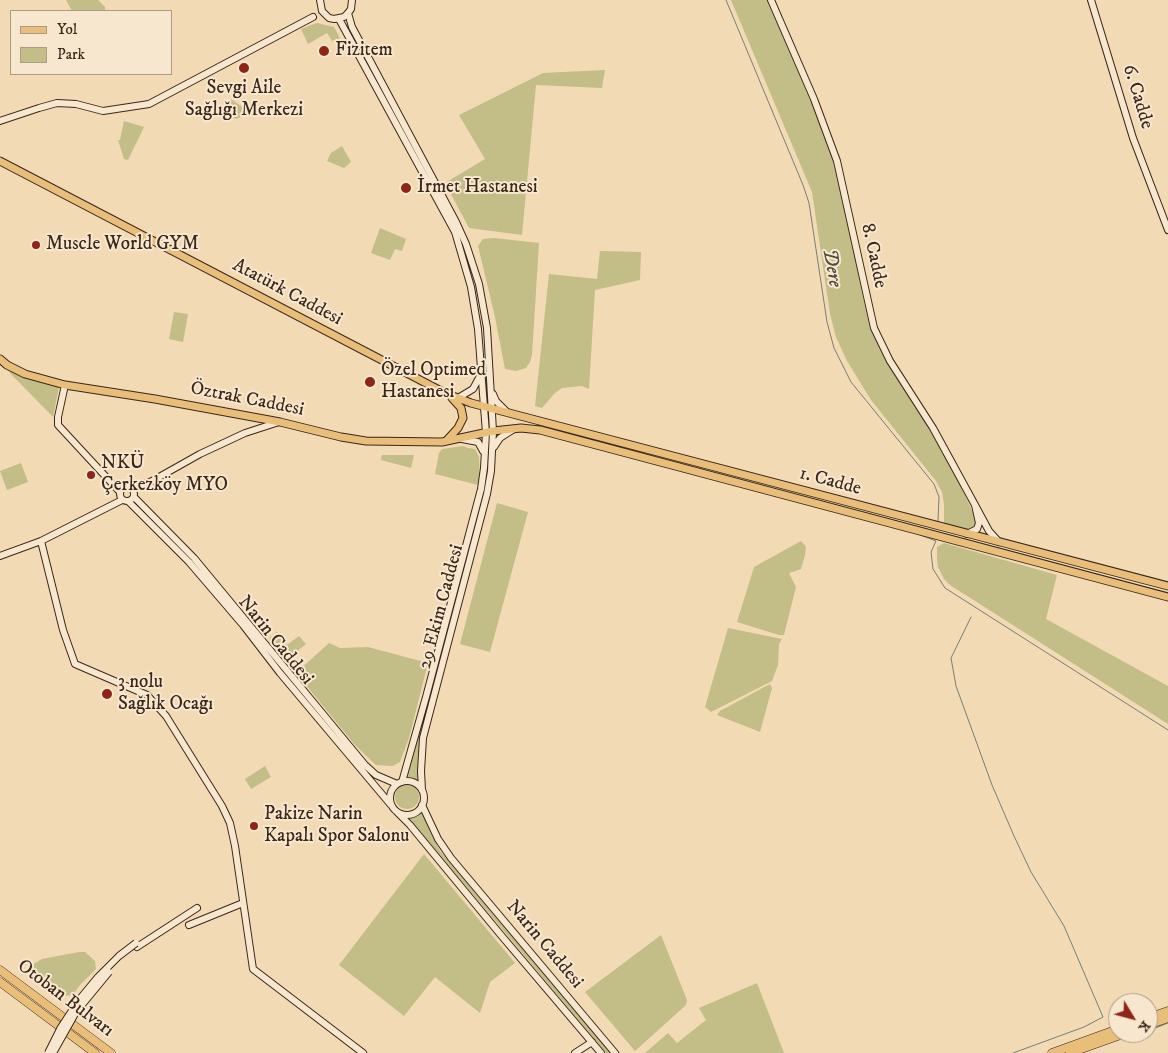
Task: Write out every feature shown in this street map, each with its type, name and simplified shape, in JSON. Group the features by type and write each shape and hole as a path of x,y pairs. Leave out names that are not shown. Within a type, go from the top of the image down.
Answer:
{"highway":[{"name":"Otoban Bulvarı","path":"0,970 111,1053"},
{"name":"Otoban Bulvarı","path":"0,982 95,1053"},
{"path":"1052,1053 1108,1033"},
{"path":"1070,1053 1108,1039"}],"main road":[{"path":"0,121 57,103 76,104 103,111 151,106 313,17 338,19 348,14 351,9 352,0"},
{"name":"8. Cadde","path":"771,0 814,99 838,161 874,328 890,361 934,428 989,531 1000,543"},
{"name":"6. Cadde","path":"1090,0 1133,138 1168,230"},
{"path":"313,17 320,1"},
{"path":"320,1 322,11 329,18"},
{"path":"348,14 360,43 466,244 479,284 484,312 491,389 490,432"},
{"path":"338,19 455,232 477,313 484,408 490,432"},
{"name":"Atatürk Caddesi","path":"0,161 67,194 445,393 484,408"},
{"path":"460,247 466,244"},
{"path":"477,313 484,312"},
{"name":"Öztrak Caddesi","path":"0,359 7,365 25,374 65,385 156,399 280,422 366,441 447,441 490,432"},
{"path":"458,398 473,389 482,373"},
{"path":"65,385 58,424 127,495"},
{"path":"491,389 500,406 512,415"},
{"path":"445,393 458,404 463,414 462,424 447,441"},
{"name":"1. Cadde","path":"484,408 1168,586"},
{"path":"0,556 41,541 200,454 238,436 280,422"},
{"path":"492,450 500,438 514,429"},
{"name":"1. Cadde","path":"490,432 514,429 540,430 561,434 1168,597"},
{"name":"29 Ekim Caddesi","path":"422,790 423,738 487,494 492,450 490,432"},
{"name":"29 Ekim Caddesi","path":"399,783 478,500 490,432"},
{"path":"461,439 478,442 485,455"},
{"name":"Narin Caddesi","path":"127,495 194,558 365,765 376,775 399,783"},
{"name":"Narin Caddesi","path":"127,495 243,625 280,673 391,805"},
{"name":"8. Cadde","path":"966,534 977,529 979,523 975,504"},
{"path":"41,541 64,630 75,664 145,693 166,716 222,806 230,823 253,969 362,1053"},
{"path":"411,782 422,790 422,804 412,814 397,812 391,805 390,796 394,787 399,783 411,782"},
{"name":"Narin Caddesi","path":"422,804 438,839 451,858 615,1053"},
{"name":"Narin Caddesi","path":"397,812 410,825 601,1053"},
{"path":"189,925 243,904"},
{"path":"48,1053 60,1029 79,1000 119,956 136,945 197,908 158,928 136,945 112,968 82,1003 53,1053"},
{"path":"575,1053 592,1042"}],"green space":[{"path":"66,0 98,0 105,7 105,10 71,10"},
{"path":"731,0 768,0 836,161 870,327 954,472 976,519 976,526 969,530 944,523 942,492 936,481 871,400 847,361 836,337 830,314 812,192"},
{"path":"317,23 334,27 340,38 332,41 327,33 308,44 301,29"},
{"path":"605,70 602,88 536,85 522,235 469,228 445,183 485,159 459,115 543,73"},
{"path":"231,99 251,113 236,119 224,114"},
{"path":"124,121 144,127 128,160 124,159 118,140 120,140"},
{"path":"342,146 351,162 344,168 327,161 331,153"},
{"path":"380,228 406,239 402,251 395,249 390,260 371,253"},
{"path":"494,238 539,243 532,355 526,368 516,371 505,369 478,246 483,239"},
{"path":"600,251 641,252 640,280 595,290 589,389 582,386 562,388 542,408 535,406 549,274 597,279"},
{"path":"174,312 188,314 183,342 169,339"},
{"path":"10,370 35,381 59,387 53,417 9,372"},
{"path":"486,440 492,440 486,494 422,738 419,784 412,780 404,780 479,501"},
{"path":"463,446 475,449 479,457 480,477 478,485 435,474 439,453 442,449"},
{"path":"382,455 414,455 411,468 381,460"},
{"path":"21,463 28,482 7,490 0,471"},
{"path":"497,503 528,512 490,652 460,644"},
{"path":"801,541 806,547 805,555 801,569 789,573 796,587 784,635 737,622 754,567"},
{"path":"944,543 1057,575 1046,619 1168,686 1168,724 950,585 944,579 937,560 937,547"},
{"path":"728,628 782,639 779,644 778,665 772,681 711,712 705,707"},
{"path":"277,632 287,645 299,636 306,644 290,657 283,649 280,651 269,638"},
{"path":"329,643 340,648 368,647 428,663 409,738 400,762 393,766 376,765 355,745 296,673"},
{"path":"770,684 772,688 760,732 717,715 720,711"},
{"path":"265,766 271,777 251,789 245,779"},
{"path":"407,785 415,789 419,797 415,805 407,809 399,805 395,797 399,789"},
{"path":"423,812 430,832 440,851 610,1053 606,1053 409,818"},
{"path":"424,854 515,963 490,982 480,1013 435,977 404,1016 339,965"},
{"path":"661,935 687,1000 686,1005 635,1051 585,992"},
{"path":"85,952 95,961 96,969 73,995 64,996 63,991 60,989 57,993 49,988 49,980 43,978 30,966 42,959"},
{"path":"757,983 784,1053 645,1053 668,1033 677,1043 706,1020 699,1008"}],"waterway":[{"name":"Dere","path":"726,0 809,203 827,322 834,348 851,382 934,484 939,497 938,521"},
{"path":"915,533 936,541 931,552 933,569 945,588 1168,730"},
{"path":"971,617 951,658 956,686 992,785 1014,836 1031,872 1064,926 1103,1017 1084,1027 1013,1053"},
{"path":"1158,1027 1168,1023"}],"place":[{"name":"Fizitem","path":"324,51"},
{"name":"Sevgi Aile Sağlığı Merkezi","path":"244,68"},
{"name":"İrmet Hastanesi","path":"406,188"},
{"name":"Muscle World GYM","path":"36,245"},
{"name":"Özel Optimed Hastanesi","path":"370,382"},
{"name":"NKÜ Çerkezköy MYO","path":"91,475"},
{"name":"3 nolu Sağlık Ocağı","path":"107,694"},
{"name":"Pakize Narin Kapalı Spor Salonu","path":"254,826"}]}
